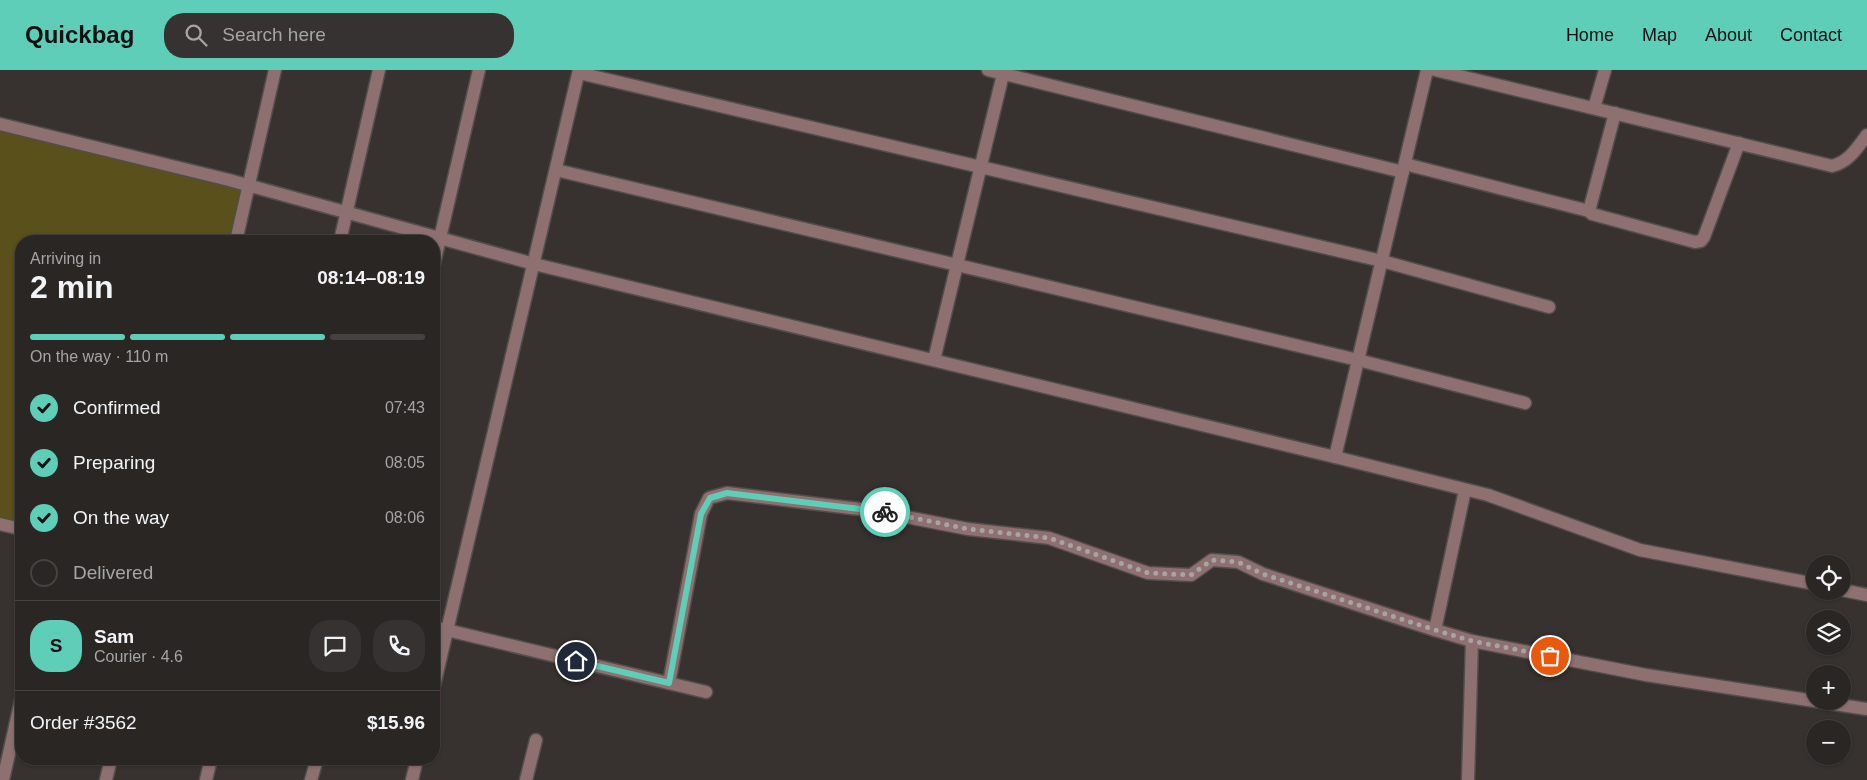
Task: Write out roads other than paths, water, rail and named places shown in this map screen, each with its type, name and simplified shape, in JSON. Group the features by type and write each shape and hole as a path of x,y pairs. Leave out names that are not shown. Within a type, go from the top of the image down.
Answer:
{"street":[{"path":"237,235 275,70"},
{"path":"342,235 379,70"},
{"path":"479,70 440,238 534,264 1488,495 1640,550 1806,582"},
{"path":"988,70 1589,211 1592,214 1695,242 1701,241 1704,237 1739,143"},
{"path":"1335,458 1427,70"},
{"path":"1435,70 1832,166 1842,163 1849,158 1867,135"},
{"path":"1594,108 1605,70"},
{"path":"440,660 579,71 1382,261 1549,307"},
{"path":"934,360 1003,72"},
{"path":"1589,211 1615,114"},
{"path":"0,124 249,186 429,235"},
{"path":"556,170 1358,360 1525,403"},
{"path":"1435,630 1465,490"},
{"path":"669,683 701,514 710,498 727,493 876,511 968,529 1049,538 1148,573 1191,575 1212,560 1238,562 1263,574 1472,641 1646,675 1867,709"},
{"path":"0,524 15,528"},
{"path":"1851,592 1867,595"},
{"path":"440,628 706,692"},
{"path":"1468,780 1472,641"},
{"path":"3,780 15,727"},
{"path":"526,780 536,740"},
{"path":"106,780 110,765"},
{"path":"206,780 210,765"},
{"path":"312,780 316,765"},
{"path":"412,780 416,765"}]}
